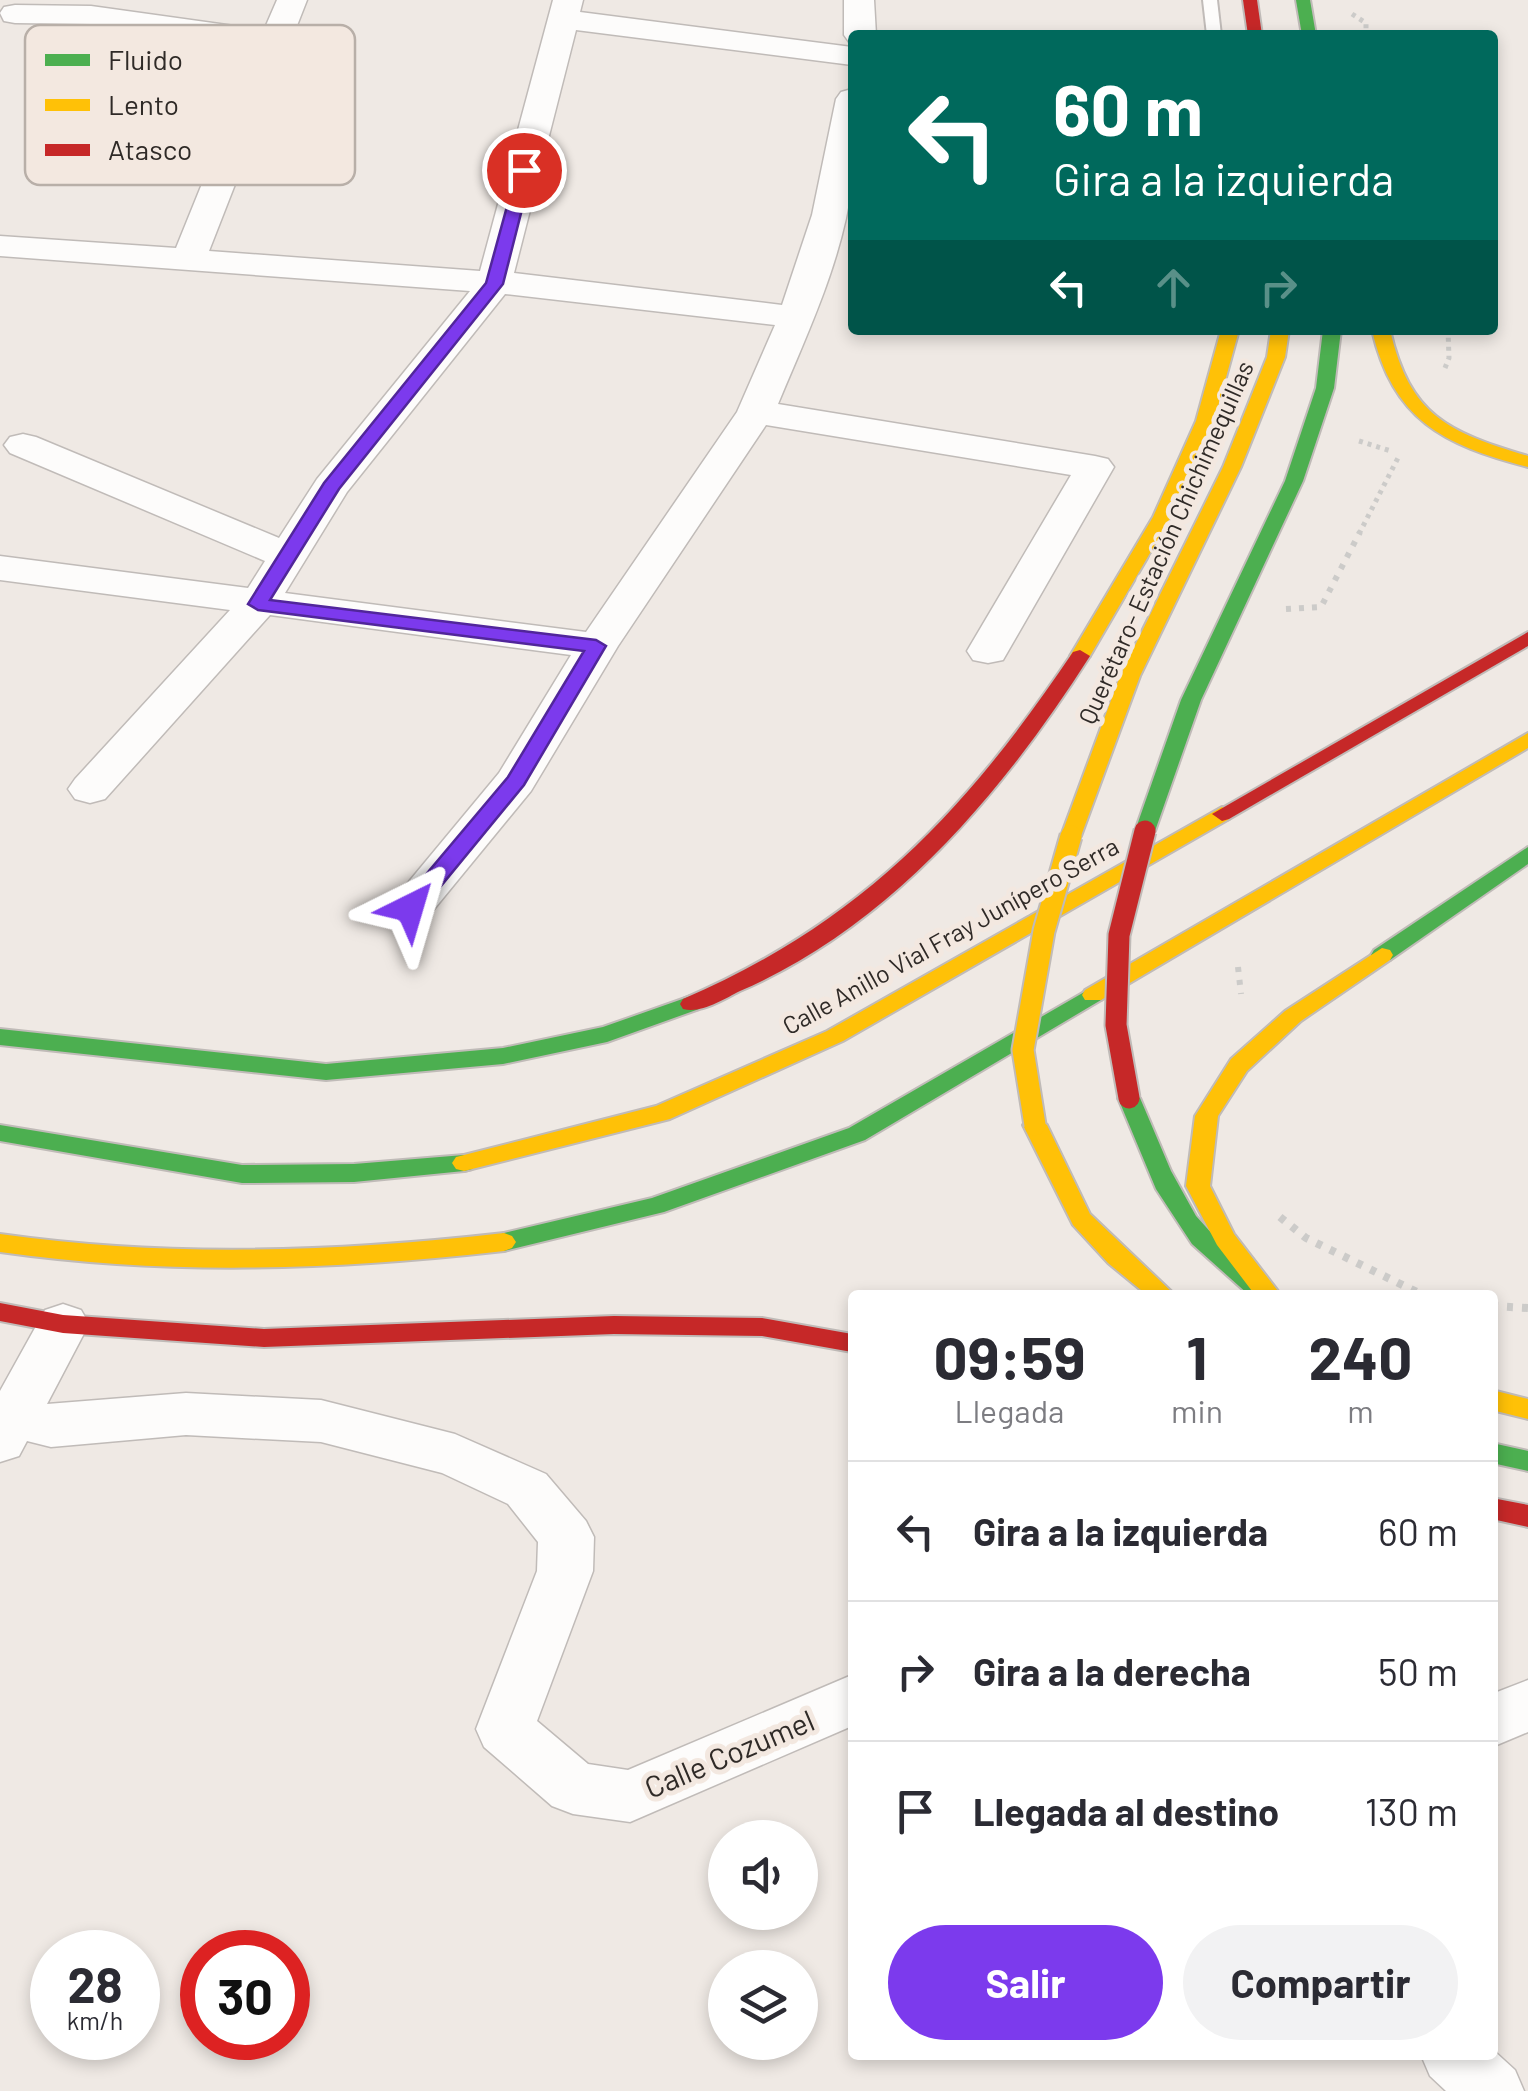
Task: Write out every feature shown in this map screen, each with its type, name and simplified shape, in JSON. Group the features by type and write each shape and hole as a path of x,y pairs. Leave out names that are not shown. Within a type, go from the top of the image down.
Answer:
{"main road":[{"path":"1250,0 1254,30"},
{"path":"1303,0 1308,30"},
{"path":"0,1037 326,1072 503,1056 607,1034 730,990 846,920 941,840 1049,709 1162,517 1205,420 1229,335"},
{"name":"Querétaro- Estación Chichimequillas","path":"1157,1290 1117,1258 1081,1219 1035,1125 1024,1050 1044,931 1072,836 1130,676 1232,467 1276,357 1279,335"},
{"path":"1261,1290 1201,1239 1155,1164 1129,1098 1116,1026 1119,935 1144,831 1191,700 1294,482 1325,388 1331,335"},
{"path":"1381,335 1382,356 1392,382 1432,427 1474,446 1528,462"},
{"name":"Calle Anillo Vial Fray Junípero Serra","path":"0,1133 242,1174 354,1173 446,1167 662,1113 835,1036 1528,638"},
{"path":"0,1244 48,1253 222,1262 377,1258 530,1238 739,1181 858,1134 1528,739"},
{"path":"1263,1290 1225,1239 1198,1186 1206,1116 1239,1065 1293,1016 1528,854"},
{"path":"0,1312 63,1324 264,1338 614,1325 762,1328 848,1342"},
{"path":"1498,1402 1528,1409"},
{"path":"1498,1454 1528,1461"},
{"path":"1498,1509 1528,1516"}],"street":[{"path":"282,25 292,0"},
{"path":"859,0 860,30"},
{"path":"0,48 18,7 162,25"},
{"path":"90,789 258,604 331,487 494,284 566,10 848,55"},
{"path":"410,908 516,780 596,646 756,412 796,318 829,215 848,119"},
{"path":"188,261 218,185"},
{"path":"0,246 557,287 796,318"},
{"path":"756,412 1095,467 988,650"},
{"path":"23,445 290,557"},
{"path":"0,568 596,646"},
{"path":"21,1428 63,1324"},
{"name":"Calle Cozumel","path":"21,1428 186,1414 321,1421 456,1454 528,1489 566,1537 566,1572 506,1729 573,1788 630,1796 848,1702"},
{"path":"1498,1719 1528,1705"},
{"path":"1458,2060 1492,2091"}],"lane":[{"path":"1210,0 1213,30"}],"path":[{"path":"1282,609 1322,608 1423,418 1449,358 1448,335"},
{"path":"1359,442 1401,454"},
{"path":"1238,966 1241,1004"},
{"path":"1276,1213 1306,1238 1413,1290"},
{"path":"1498,1306 1528,1308"}],"traffic: fast":[{"path":"1303,0 1308,30"},
{"path":"1145,831 1191,700 1294,481 1325,388 1331,335"},
{"path":"1382,955 1528,854"},
{"path":"504,1242 656,1206 857,1134 1093,995"},
{"path":"0,1037 326,1072 503,1056 607,1034 691,1004"},
{"path":"1129,1098 1177,1206 1215,1254 1260,1290"},
{"path":"0,1133 242,1174 354,1173 464,1163"},
{"path":"1498,1454 1528,1461"}],"traffic: slow":[{"path":"1080,656 1162,517 1205,421 1229,335"},
{"path":"1071,836 1130,676 1232,467 1276,357 1279,335"},
{"path":"1382,335 1399,385 1430,421 1473,444 1528,462"},
{"path":"1093,995 1528,739"},
{"path":"464,1163 662,1113 835,1036 1222,814"},
{"path":"1035,1125 1023,1050 1044,931 1071,836"},
{"path":"1265,1290 1225,1239 1198,1186 1207,1116 1239,1065 1293,1016 1382,955"},
{"path":"1035,1125 1081,1219 1117,1257 1157,1290"},
{"path":"0,1243 126,1258 252,1261 378,1255 504,1242"},
{"path":"1498,1402 1528,1409"}],"traffic: jam":[{"path":"1250,0 1254,30"},
{"path":"1222,814 1528,638"},
{"path":"691,1004 750,979 807,946 862,907 914,862 1006,763 1080,656"},
{"path":"1129,1098 1116,1025 1119,935 1145,831"},
{"path":"0,1312 63,1324 264,1338 614,1325 762,1327 848,1342"},
{"path":"1498,1509 1528,1516"}],"route":[{"path":"410,908 516,780 596,646 258,604 331,487 494,284 524,170"}]}
